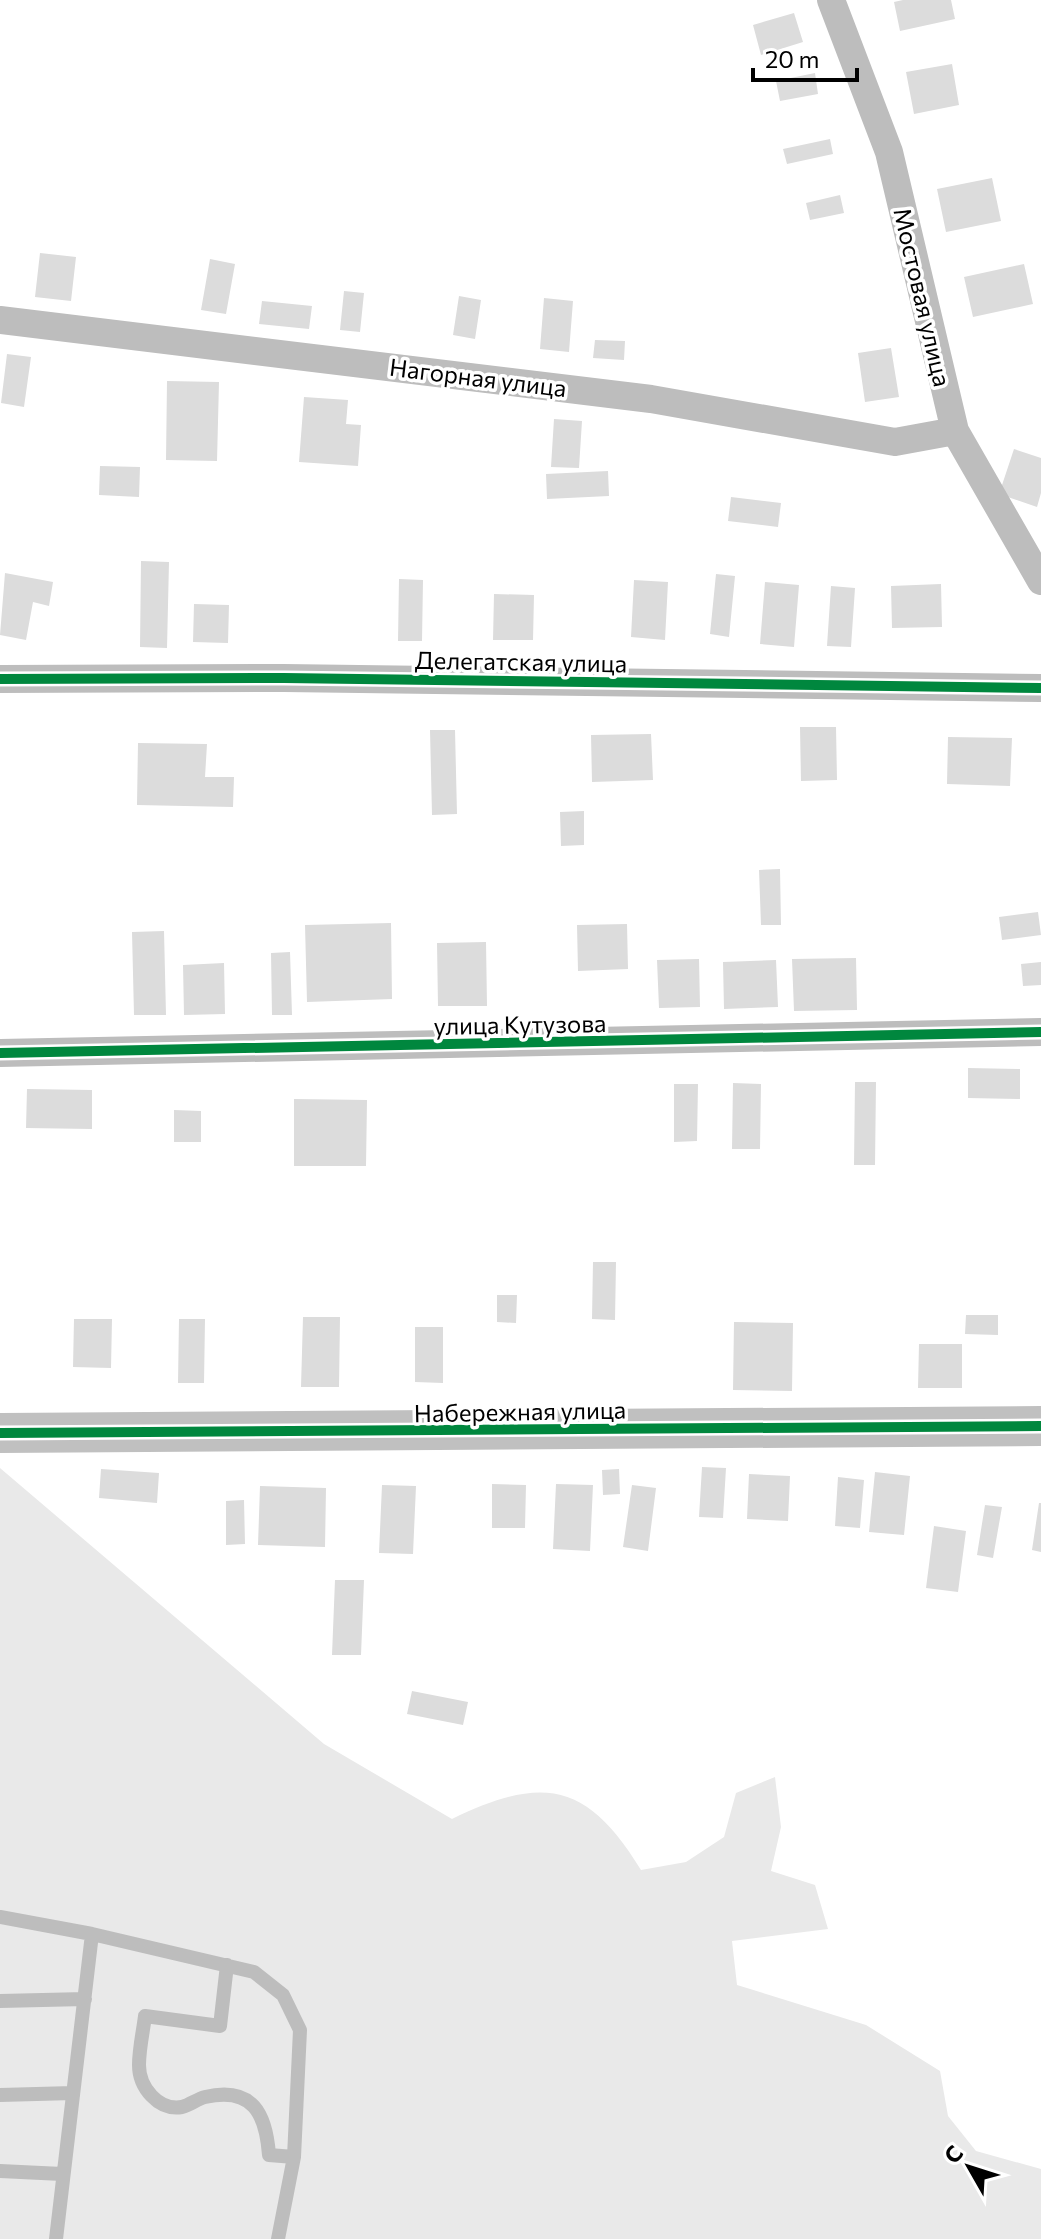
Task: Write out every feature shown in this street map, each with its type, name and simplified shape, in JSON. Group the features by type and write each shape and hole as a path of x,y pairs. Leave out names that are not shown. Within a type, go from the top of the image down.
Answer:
{"street":[{"name":"Мостовая улица","path":"831,0 889,152 955,431 1041,581"},
{"name":"Нагорная улица","path":"0,320 651,399 895,442 955,431"},
{"name":"Делегатская улица","path":"0,679 284,678 1041,688"},
{"name":"улица Кутузова","path":"0,1053 1041,1032"},
{"name":"Набережная улица","path":"0,1433 1041,1426"}],"lane":[{"path":"0,1917 92,1934 254,1972 283,1995 300,2030 294,2157 278,2239"},
{"path":"56,2239 92,1934"},
{"path":"227,1965 220,2026 145,2016 139,2067 145,2089 158,2102 180,2107 204,2098 231,2095 255,2105 267,2128 269,2155 294,2157"},
{"path":"0,2001 85,1999"},
{"path":"0,2095 73,2093"},
{"path":"0,2171 62,2174"}],"shaded area":[{"path":"0,1468 324,1744 452,1819 512,1796 538,1793 560,1795 581,1804 601,1819 641,1870 686,1862 724,1837 736,1793 775,1777 781,1827 771,1871 815,1885 828,1929 732,1941 737,1985 866,2025 940,2071 948,2116 976,2151 1041,2169 1041,2239 0,2239"}],"building":[{"path":"951,0 955,19 900,31 894,2"},
{"path":"794,13 803,42 761,55 753,25"},
{"path":"952,64 959,105 914,114 906,72"},
{"path":"815,73 818,94 780,101 776,81"},
{"path":"830,139 833,154 787,164 783,149"},
{"path":"992,178 1001,221 946,232 937,189"},
{"path":"840,195 844,213 810,220 806,203"},
{"path":"40,253 76,257 71,301 35,297"},
{"path":"210,259 235,264 226,314 201,310"},
{"path":"1024,264 1033,304 973,317 964,277"},
{"path":"344,291 364,293 360,332 340,330"},
{"path":"459,296 481,300 475,339 453,335"},
{"path":"544,298 573,301 569,352 540,349"},
{"path":"262,301 312,306 309,329 259,324"},
{"path":"595,340 625,341 624,360 593,358"},
{"path":"891,348 899,397 865,402 858,353"},
{"path":"7,354 31,357 24,407 1,403"},
{"path":"167,381 219,382 217,461 166,460"},
{"path":"304,397 348,400 346,424 361,425 358,466 299,462"},
{"path":"554,419 582,421 579,468 551,467"},
{"path":"1014,449 1041,458 1041,493 1037,507 999,494"},
{"path":"100,466 140,467 139,497 99,495"},
{"path":"608,471 609,496 547,499 546,474"},
{"path":"731,497 781,503 778,527 728,521"},
{"path":"141,561 169,562 167,648 140,647"},
{"path":"5,573 53,582 49,606 33,602 26,640 0,635"},
{"path":"716,574 735,576 729,637 710,634"},
{"path":"399,579 423,580 422,641 398,641"},
{"path":"634,580 668,582 665,640 631,637"},
{"path":"765,582 799,585 794,647 760,644"},
{"path":"941,584 942,627 892,628 891,586"},
{"path":"831,586 855,588 851,647 827,646"},
{"path":"494,594 534,595 533,640 493,640"},
{"path":"194,604 229,605 228,643 193,642"},
{"path":"800,727 836,727 837,780 801,781"},
{"path":"430,730 455,730 457,814 432,815"},
{"path":"651,734 653,780 592,782 591,735"},
{"path":"948,737 1012,738 1010,786 947,784"},
{"path":"138,743 207,744 205,777 234,777 233,807 137,805"},
{"path":"584,811 584,845 561,846 560,812"},
{"path":"780,869 781,925 761,925 759,870"},
{"path":"1038,912 1041,935 1002,940 999,917"},
{"path":"391,923 392,999 307,1002 305,925"},
{"path":"627,924 628,969 578,971 577,925"},
{"path":"164,931 166,1015 134,1015 132,932"},
{"path":"486,942 487,1006 438,1006 437,943"},
{"path":"290,952 292,1015 272,1015 271,953"},
{"path":"856,958 857,1010 794,1011 792,959"},
{"path":"699,959 700,1007 659,1008 657,960"},
{"path":"776,960 778,1007 724,1009 723,962"},
{"path":"1041,962 1041,985 1023,986 1021,964"},
{"path":"224,963 225,1014 184,1015 183,965"},
{"path":"968,1068 1020,1069 1020,1099 968,1098"},
{"path":"855,1082 876,1082 875,1165 854,1165"},
{"path":"733,1083 761,1084 760,1149 732,1149"},
{"path":"674,1084 698,1084 697,1141 674,1142"},
{"path":"27,1089 92,1090 92,1129 26,1128"},
{"path":"294,1099 367,1100 366,1166 294,1166"},
{"path":"174,1110 201,1111 201,1142 174,1142"},
{"path":"593,1262 616,1262 615,1320 592,1319"},
{"path":"497,1295 517,1295 516,1323 497,1322"},
{"path":"966,1315 998,1315 998,1335 965,1334"},
{"path":"303,1317 340,1317 339,1387 301,1387"},
{"path":"74,1319 112,1319 111,1368 73,1367"},
{"path":"179,1319 205,1319 204,1383 178,1383"},
{"path":"734,1322 793,1323 792,1391 733,1390"},
{"path":"415,1327 443,1327 443,1383 415,1382"},
{"path":"919,1344 962,1344 962,1388 918,1388"},
{"path":"702,1467 726,1468 723,1518 699,1517"},
{"path":"101,1469 159,1473 157,1503 99,1498"},
{"path":"619,1469 620,1494 603,1495 602,1470"},
{"path":"875,1472 910,1476 904,1535 869,1532"},
{"path":"749,1474 790,1476 788,1521 747,1519"},
{"path":"838,1477 864,1480 860,1528 835,1526"},
{"path":"492,1484 526,1485 525,1528 492,1528"},
{"path":"556,1484 593,1485 590,1551 553,1549"},
{"path":"382,1485 416,1486 413,1554 379,1553"},
{"path":"632,1485 656,1488 648,1551 623,1547"},
{"path":"260,1486 326,1488 325,1547 258,1545"},
{"path":"244,1500 245,1544 226,1545 226,1501"},
{"path":"1041,1503 1041,1552 1032,1550"},
{"path":"985,1505 1002,1507 993,1558 977,1555"},
{"path":"934,1526 966,1531 958,1592 926,1588"},
{"path":"335,1580 364,1580 361,1655 332,1655"},
{"path":"412,1691 468,1702 463,1725 407,1714"}],"cycle path":[{"path":"0,679 284,678 1041,688"},
{"path":"0,1053 1041,1032"},
{"path":"0,1433 1041,1426"}]}
